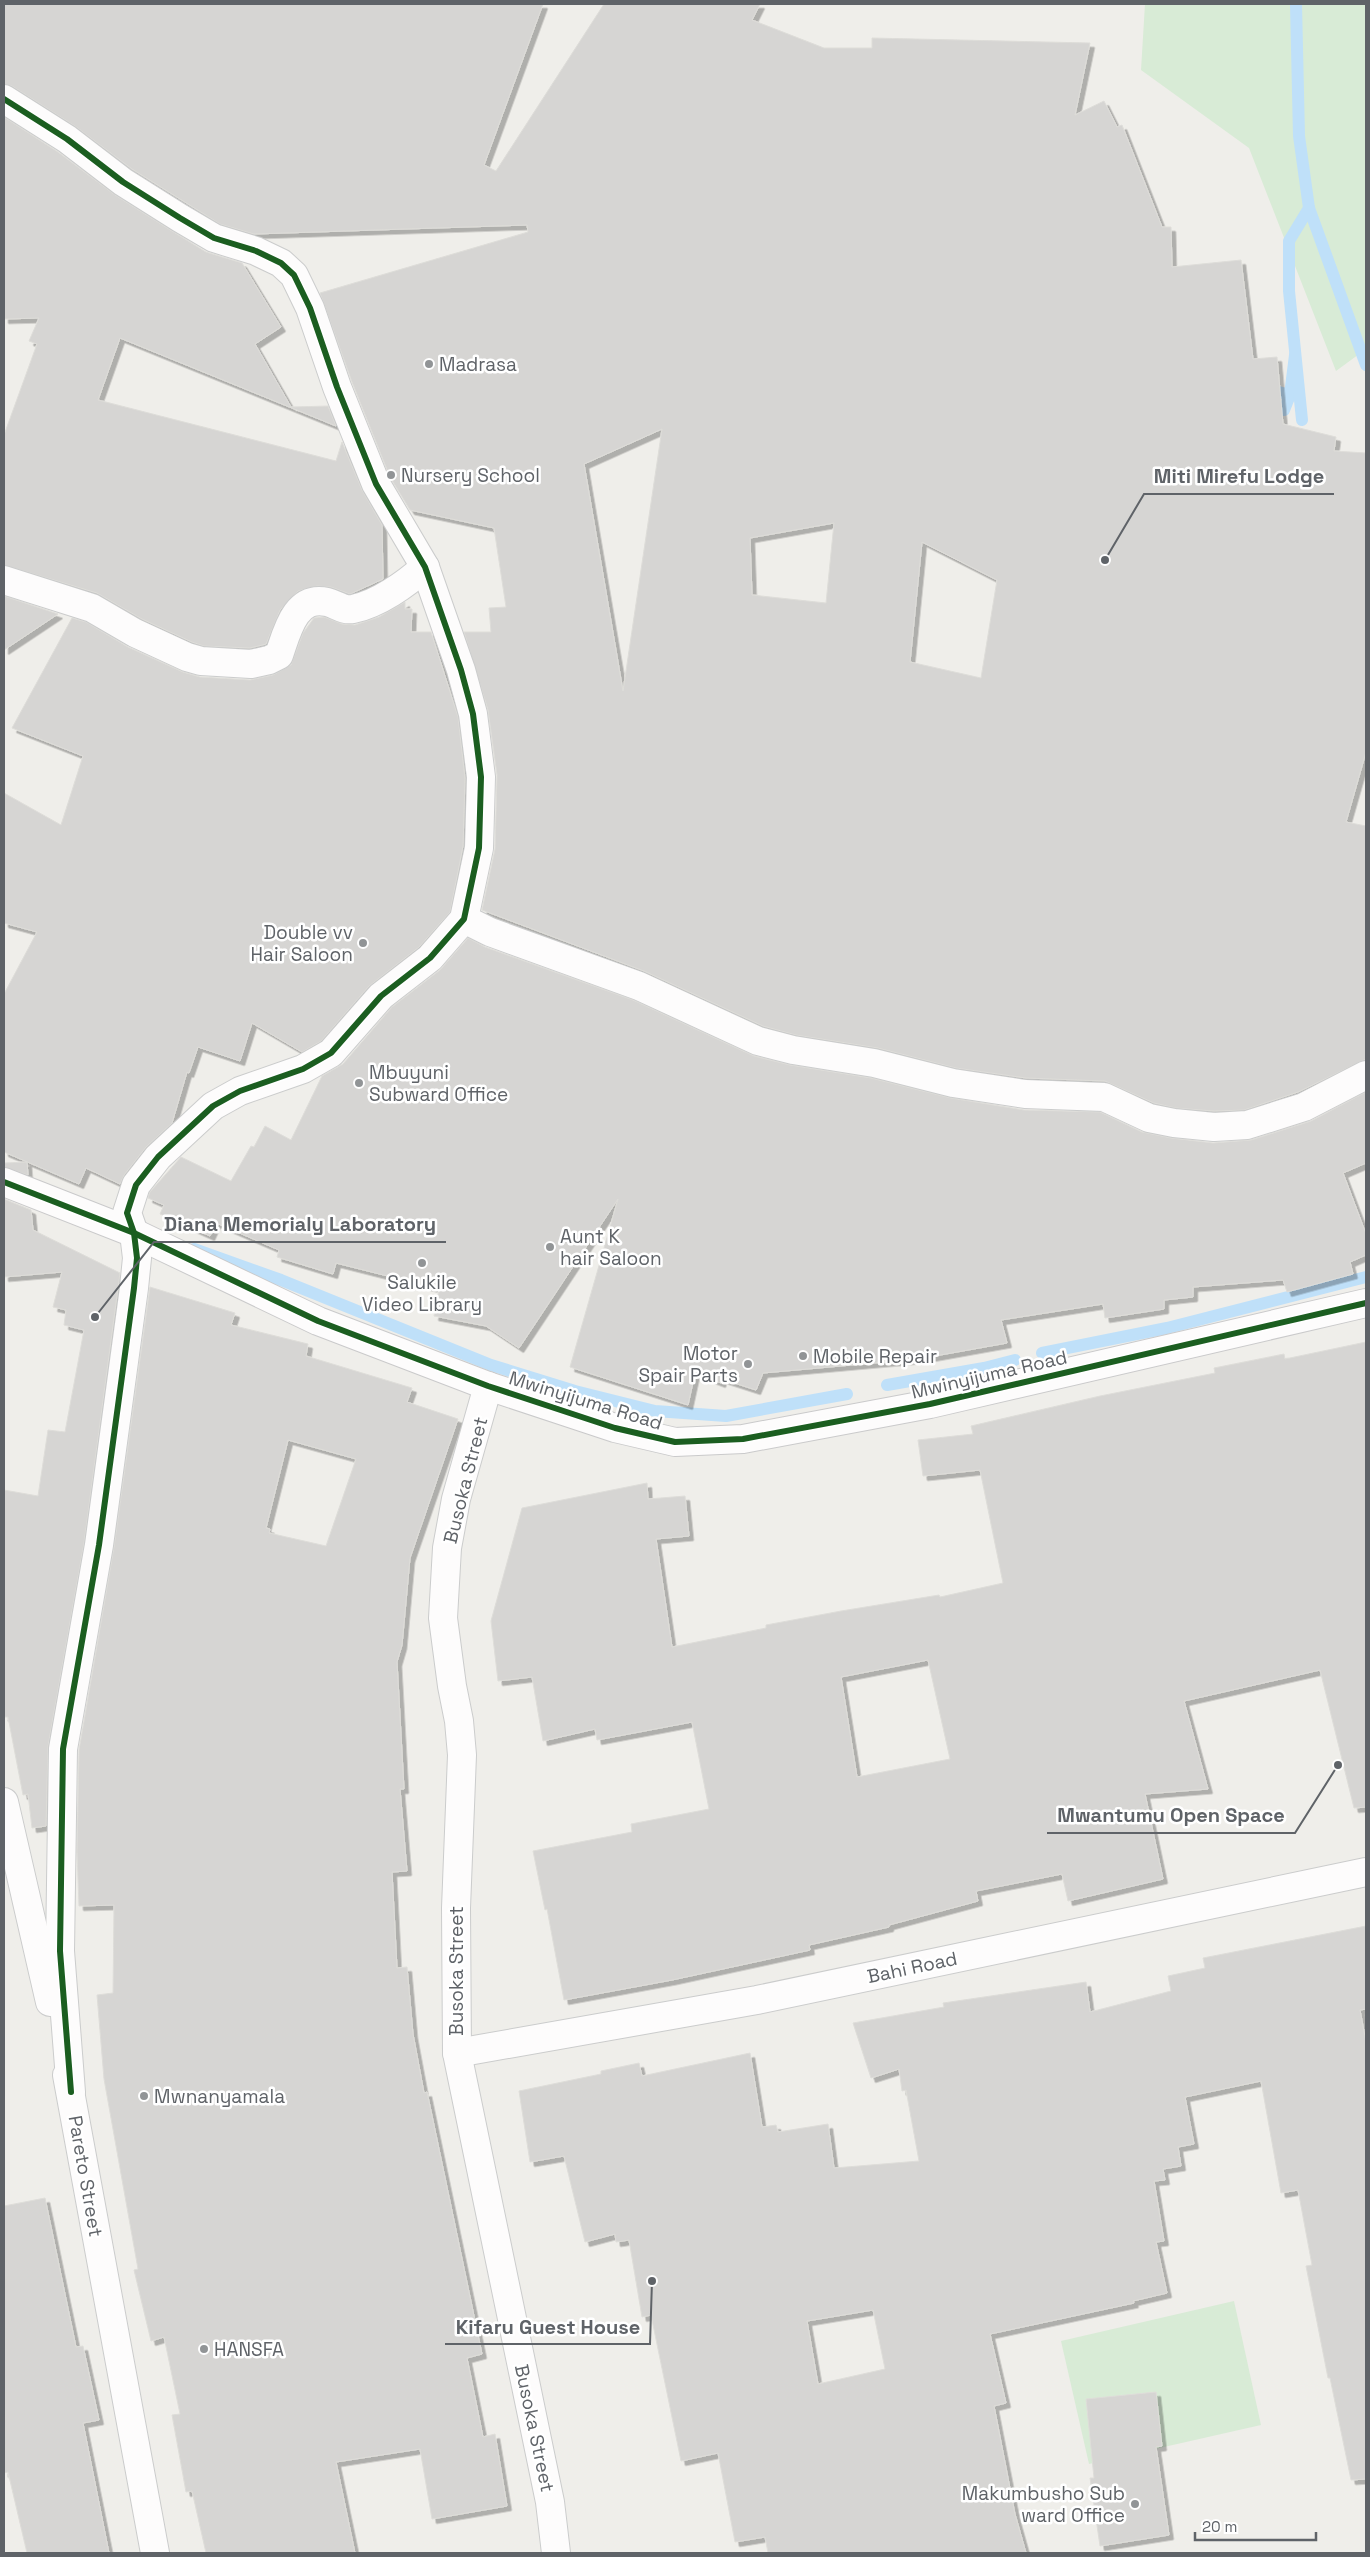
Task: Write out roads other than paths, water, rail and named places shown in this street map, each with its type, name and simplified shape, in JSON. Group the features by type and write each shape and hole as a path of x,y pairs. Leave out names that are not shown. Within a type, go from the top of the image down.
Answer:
{"street":[{"path":"4,99 67,139 123,182 180,218 214,238 256,251 281,263 294,275 310,308 337,388 376,484 425,567 461,670 474,714 481,777 479,848 464,919 430,958 382,996 331,1053 303,1069 240,1091 213,1106 158,1157 136,1185 126,1214 134,1233 137,1258 112,1463 64,1748 60,1951 71,2092"},
{"path":"4,580 92,608 135,633 186,657 201,661 250,664 269,660 279,655 292,620 298,610 308,603 330,602 339,608 351,610 375,601 425,567"},
{"path":"464,919 490,932 639,986 758,1041 793,1050 874,1063 953,1083 1025,1094 1104,1098 1149,1118 1174,1123 1214,1127 1247,1125 1304,1107 1366,1075"},
{"name":"Mwinyijuma Road","path":"4,1182 134,1233 318,1321 488,1386 615,1428 675,1442 743,1439 930,1404 1366,1303"},
{"name":"Busoka Street","path":"488,1386 456,1499 447,1548 443,1618 452,1686 460,1721 462,1755 456,1908 457,2053 550,2502 556,2553"},
{"name":"Pareto Street","path":"4,1802 71,2092 155,2553"},
{"name":"Bahi Road","path":"457,2053 757,2000 1366,1872"}],"waterway":[{"path":"1296,4 1299,136 1309,208 1366,365"},
{"path":"1302,420 1289,291 1289,241 1309,208"},
{"path":"1263,388 1290,395 1295,355"},
{"path":"1267,413 1273,409 1284,410 1290,395"},
{"path":"194,1249 281,1280 491,1365 575,1391 655,1411 726,1416 847,1394"},
{"path":"1042,1353 1167,1328 1366,1277"},
{"path":"887,1385 984,1368 1015,1360"}],"place":[{"name":"Madrasa","path":"429,364"},
{"name":"Nursery School","path":"391,475"},
{"name":"Miti Mirefu Lodge","path":"1105,560"},
{"name":"Double vv Hair Saloon","path":"363,943"},
{"name":"Mbuyuni Subward Office","path":"359,1083"},
{"name":"Aunt K hair Saloon","path":"550,1247"},
{"name":"Salukile Video Library","path":"422,1263"},
{"name":"Diana Memorialy Laboratory","path":"95,1317"},
{"name":"Mobile Repair","path":"803,1356"},
{"name":"Motor Spair Parts","path":"748,1364"},
{"name":"Mwantumu Open Space","path":"1338,1765"},
{"name":"Mwnanyamala","path":"144,2096"},
{"name":"Kifaru Guest House","path":"652,2281"},
{"name":"HANSFA","path":"204,2349"},
{"name":"Makumbusho Sub ward Office","path":"1135,2504"}]}
